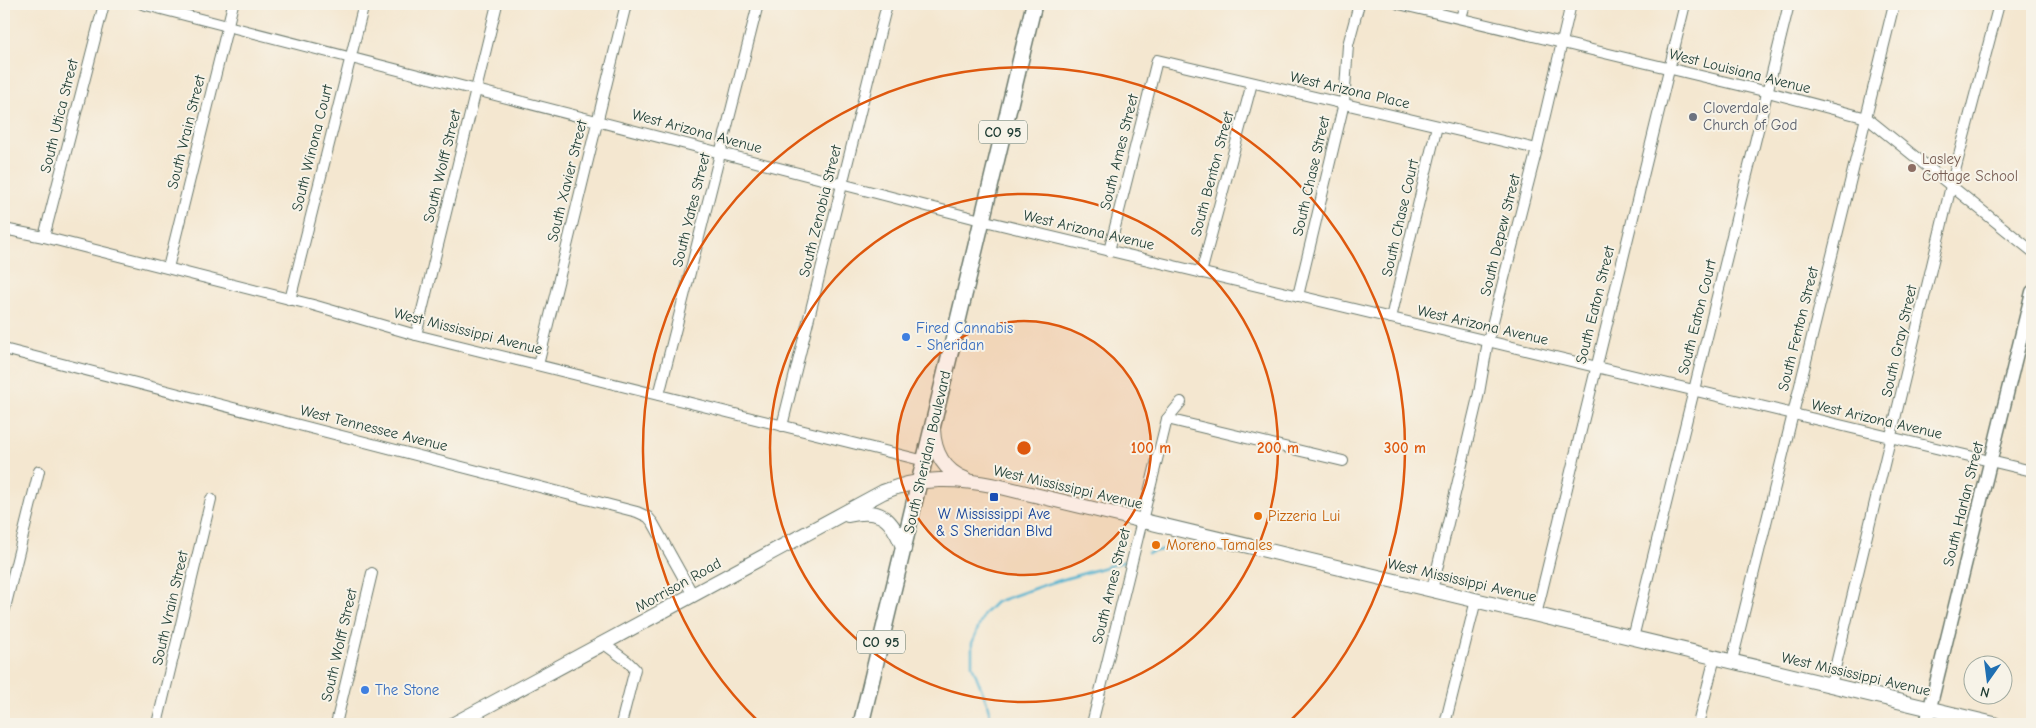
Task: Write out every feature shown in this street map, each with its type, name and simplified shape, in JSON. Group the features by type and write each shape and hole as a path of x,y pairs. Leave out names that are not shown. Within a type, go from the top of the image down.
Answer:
{"main road":[{"name":"South Sheridan Boulevard","path":"861,724 1034,4"},
{"path":"932,428 935,447 942,462 953,473 970,481"},
{"name":"West Mississippi Avenue","path":"920,481 947,479 970,481 1994,724"},
{"name":"Morrison Road","path":"454,724 883,492 920,481"},
{"path":"835,518 862,512 880,515 892,524 904,549"}],"street":[{"name":"South Utica Street","path":"44,236 104,4"},
{"name":"West Arizona Avenue","path":"142,4 982,220 2032,471"},
{"name":"South Vrain Street","path":"168,268 233,4"},
{"name":"South Winona Court","path":"290,300 364,4"},
{"name":"South Wolff Street","path":"416,335 497,4"},
{"name":"South Xavier Street","path":"538,366 626,4"},
{"name":"South Yates Street","path":"659,395 758,4"},
{"name":"South Zenobia Street","path":"782,426 887,4"},
{"name":"South Chase Street","path":"1298,296 1344,103 1348,45 1359,4"},
{"name":"West Louisiana Avenue","path":"1399,4 1768,92 1867,118 2032,251"},
{"path":"1461,18 1465,4"},
{"name":"South Depew Street","path":"1432,590 1479,393 1488,341 1537,149 1570,4"},
{"name":"South Eaton Street","path":"1536,615 1685,4"},
{"name":"South Eaton Court","path":"1633,638 1789,4"},
{"name":"South Fenton Street","path":"1732,661 1894,4"},
{"name":"South Gray Street","path":"1831,685 1951,186 1998,4"},
{"name":"West Arizona Place","path":"1157,60 1537,149"},
{"name":"South Ames Street","path":"1109,250 1157,60"},
{"name":"South Benton Street","path":"1201,272 1252,83"},
{"name":"South Chase Court","path":"1391,318 1437,126"},
{"name":"West Mississippi Avenue","path":"4,229 44,236 416,335 925,462"},
{"name":"South Harlan Street","path":"1926,724 2032,292"},
{"name":"West Tennessee Avenue","path":"4,349 637,512 648,517 653,523 693,595"},
{"name":"South Ames Street","path":"1092,724 1167,420 1182,402"},
{"path":"1167,420 1343,461"},
{"path":"4,612 39,471"},
{"name":"South Vrain Street","path":"157,724 211,499"},
{"name":"South Wolff Street","path":"336,724 372,573"},
{"path":"1444,724 1476,600"},
{"path":"604,644 635,669 621,724"},
{"path":"1698,724 1714,657"}],"waterway":[{"path":"1148,553 1165,549"},
{"path":"992,724 987,703 972,665 972,643 984,614 996,602 1044,585 1126,561"}],"place":[{"name":"Cloverdale Church of God","path":"1693,117"},
{"name":"Lasley Cottage School","path":"1912,168"},
{"name":"Fired Cannabis - Sheridan","path":"906,337"},
{"name":"W Mississippi Ave & S Sheridan Blvd","path":"994,497"},
{"name":"Pizzeria Lui","path":"1258,516"},
{"name":"Moreno Tamales","path":"1156,545"},
{"name":"The Stone","path":"365,690"}]}
